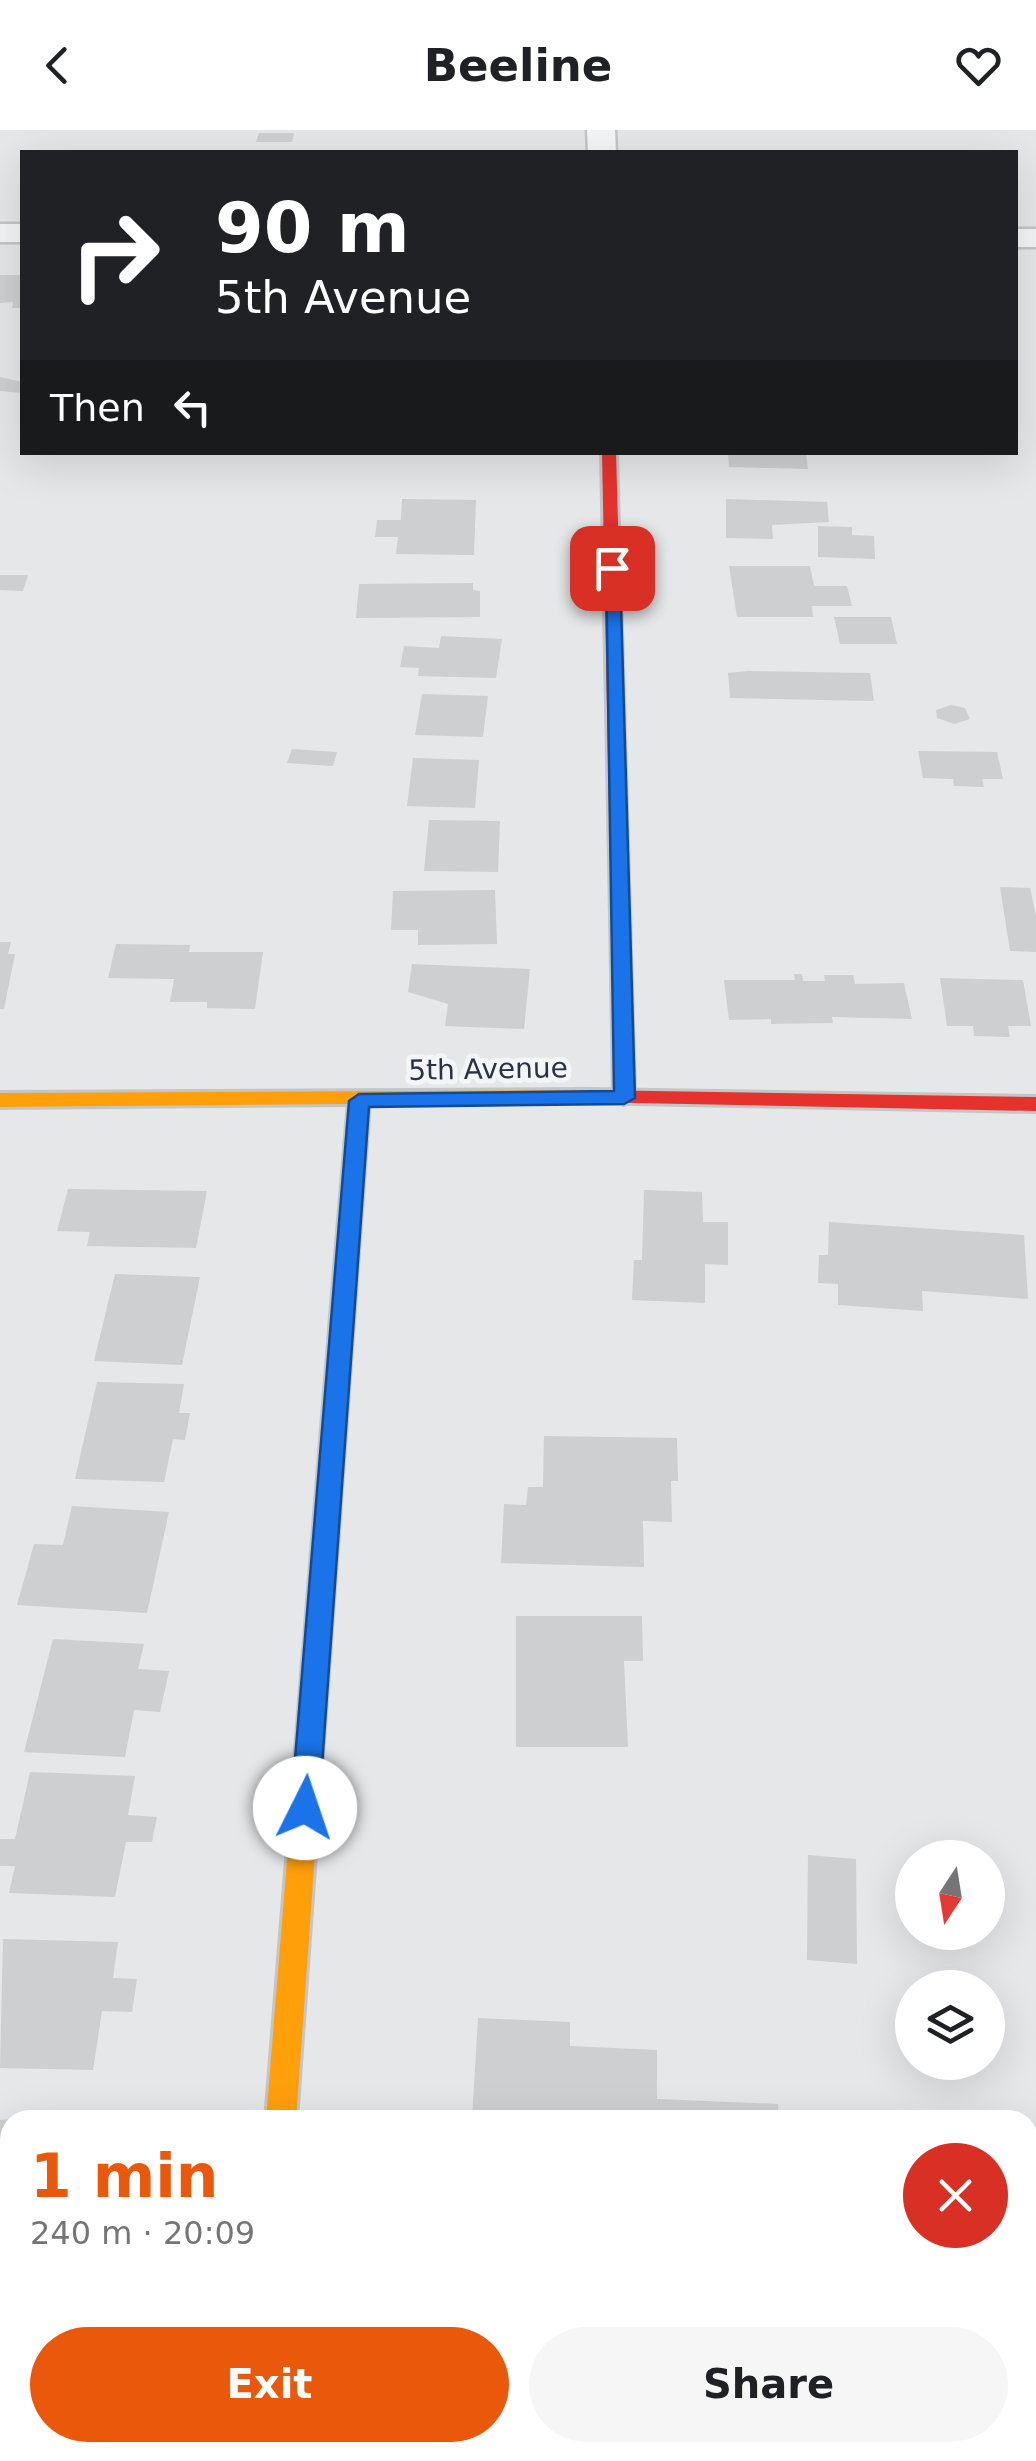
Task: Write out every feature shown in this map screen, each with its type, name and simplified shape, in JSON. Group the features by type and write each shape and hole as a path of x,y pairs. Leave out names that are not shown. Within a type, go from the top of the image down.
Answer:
{"street":[{"path":"609,455 624,1098"},
{"name":"5th Avenue","path":"0,1100 624,1098 1036,1104"},
{"path":"282,2110 359,1101"}],"building":[{"path":"259,133 294,133 292,142 256,142"},
{"path":"0,275 20,275 20,308 12,308 13,302 0,303"},
{"path":"0,377 20,382 20,393 0,391"},
{"path":"728,455 806,455 808,469 729,467"},
{"path":"402,499 476,500 474,555 396,554 398,537 375,537 377,520 401,520"},
{"path":"726,499 827,502 829,522 772,525 773,539 726,538"},
{"path":"818,526 852,527 852,535 874,536 875,559 818,557"},
{"path":"729,566 810,566 814,586 847,586 852,606 812,606 813,617 737,617"},
{"path":"0,575 28,575 23,591 0,590"},
{"path":"473,583 473,590 480,591 480,617 356,618 359,584"},
{"path":"834,617 891,617 897,644 840,644"},
{"path":"441,636 502,639 496,678 418,676 419,668 400,667 404,646 439,648"},
{"path":"728,673 870,673 874,701 730,698"},
{"path":"422,694 488,696 483,737 415,735"},
{"path":"951,705 965,708 970,719 954,724 937,718 936,710"},
{"path":"292,749 337,752 333,766 287,763"},
{"path":"918,751 997,752 1003,779 982,779 984,787 954,786 953,779 923,778"},
{"path":"413,758 479,760 475,808 407,806"},
{"path":"429,820 500,821 498,872 424,871"},
{"path":"1000,887 1030,888 1036,916 1036,952 1010,951"},
{"path":"495,890 497,944 418,945 418,930 391,930 393,891"},
{"path":"0,942 11,942 8,954 15,954 4,1009 0,1009"},
{"path":"116,944 190,945 189,952 263,952 255,1009 207,1008 207,1002 170,1002 174,979 108,978"},
{"path":"412,964 530,969 524,1029 445,1026 448,1004 408,992"},
{"path":"794,974 802,974 803,981 825,981 824,975 853,975 855,984 904,983 912,1019 832,1017 833,1023 771,1024 771,1019 729,1020 724,980 795,980"},
{"path":"940,978 1023,980 1031,1026 1008,1026 1010,1037 974,1036 973,1026 947,1026"},
{"path":"68,1189 207,1191 196,1248 87,1246 90,1232 57,1231"},
{"path":"644,1190 702,1192 703,1222 728,1222 728,1265 705,1264 705,1303 632,1300 634,1260 642,1260"},
{"path":"829,1222 1024,1235 1028,1299 922,1291 923,1311 838,1305 838,1284 818,1283 819,1255 828,1255"},
{"path":"115,1274 200,1277 182,1365 94,1361"},
{"path":"97,1382 184,1384 179,1413 190,1413 185,1440 173,1439 164,1482 75,1479"},
{"path":"544,1436 677,1438 678,1481 671,1481 672,1522 643,1521 644,1567 501,1563 504,1504 526,1505 528,1487 543,1487"},
{"path":"72,1506 169,1512 147,1613 17,1605 34,1544 63,1545"},
{"path":"516,1616 642,1616 643,1661 624,1661 628,1747 516,1747"},
{"path":"53,1639 144,1644 138,1669 169,1671 160,1712 134,1710 125,1757 24,1752"},
{"path":"30,1772 135,1776 128,1815 157,1817 152,1842 126,1842 115,1897 9,1893 15,1866 0,1866 0,1839 15,1839"},
{"path":"808,1855 856,1859 857,1964 807,1960"},
{"path":"3,1939 118,1942 113,1978 137,1979 132,2012 102,2011 93,2070 0,2068"},
{"path":"478,2018 570,2022 570,2046 657,2050 657,2099 778,2104 778,2110 473,2110"}],"traffic: fast":[{"path":"620,914 624,1097"},
{"path":"345,1280 359,1101"}],"traffic: slow":[{"path":"0,1100 590,1097"},
{"path":"282,2110 345,1280"}],"traffic: jam":[{"path":"609,455 620,914"},
{"path":"590,1097 1036,1104"}],"route":[{"path":"305,1808 359,1101 624,1098 612,568"}]}
